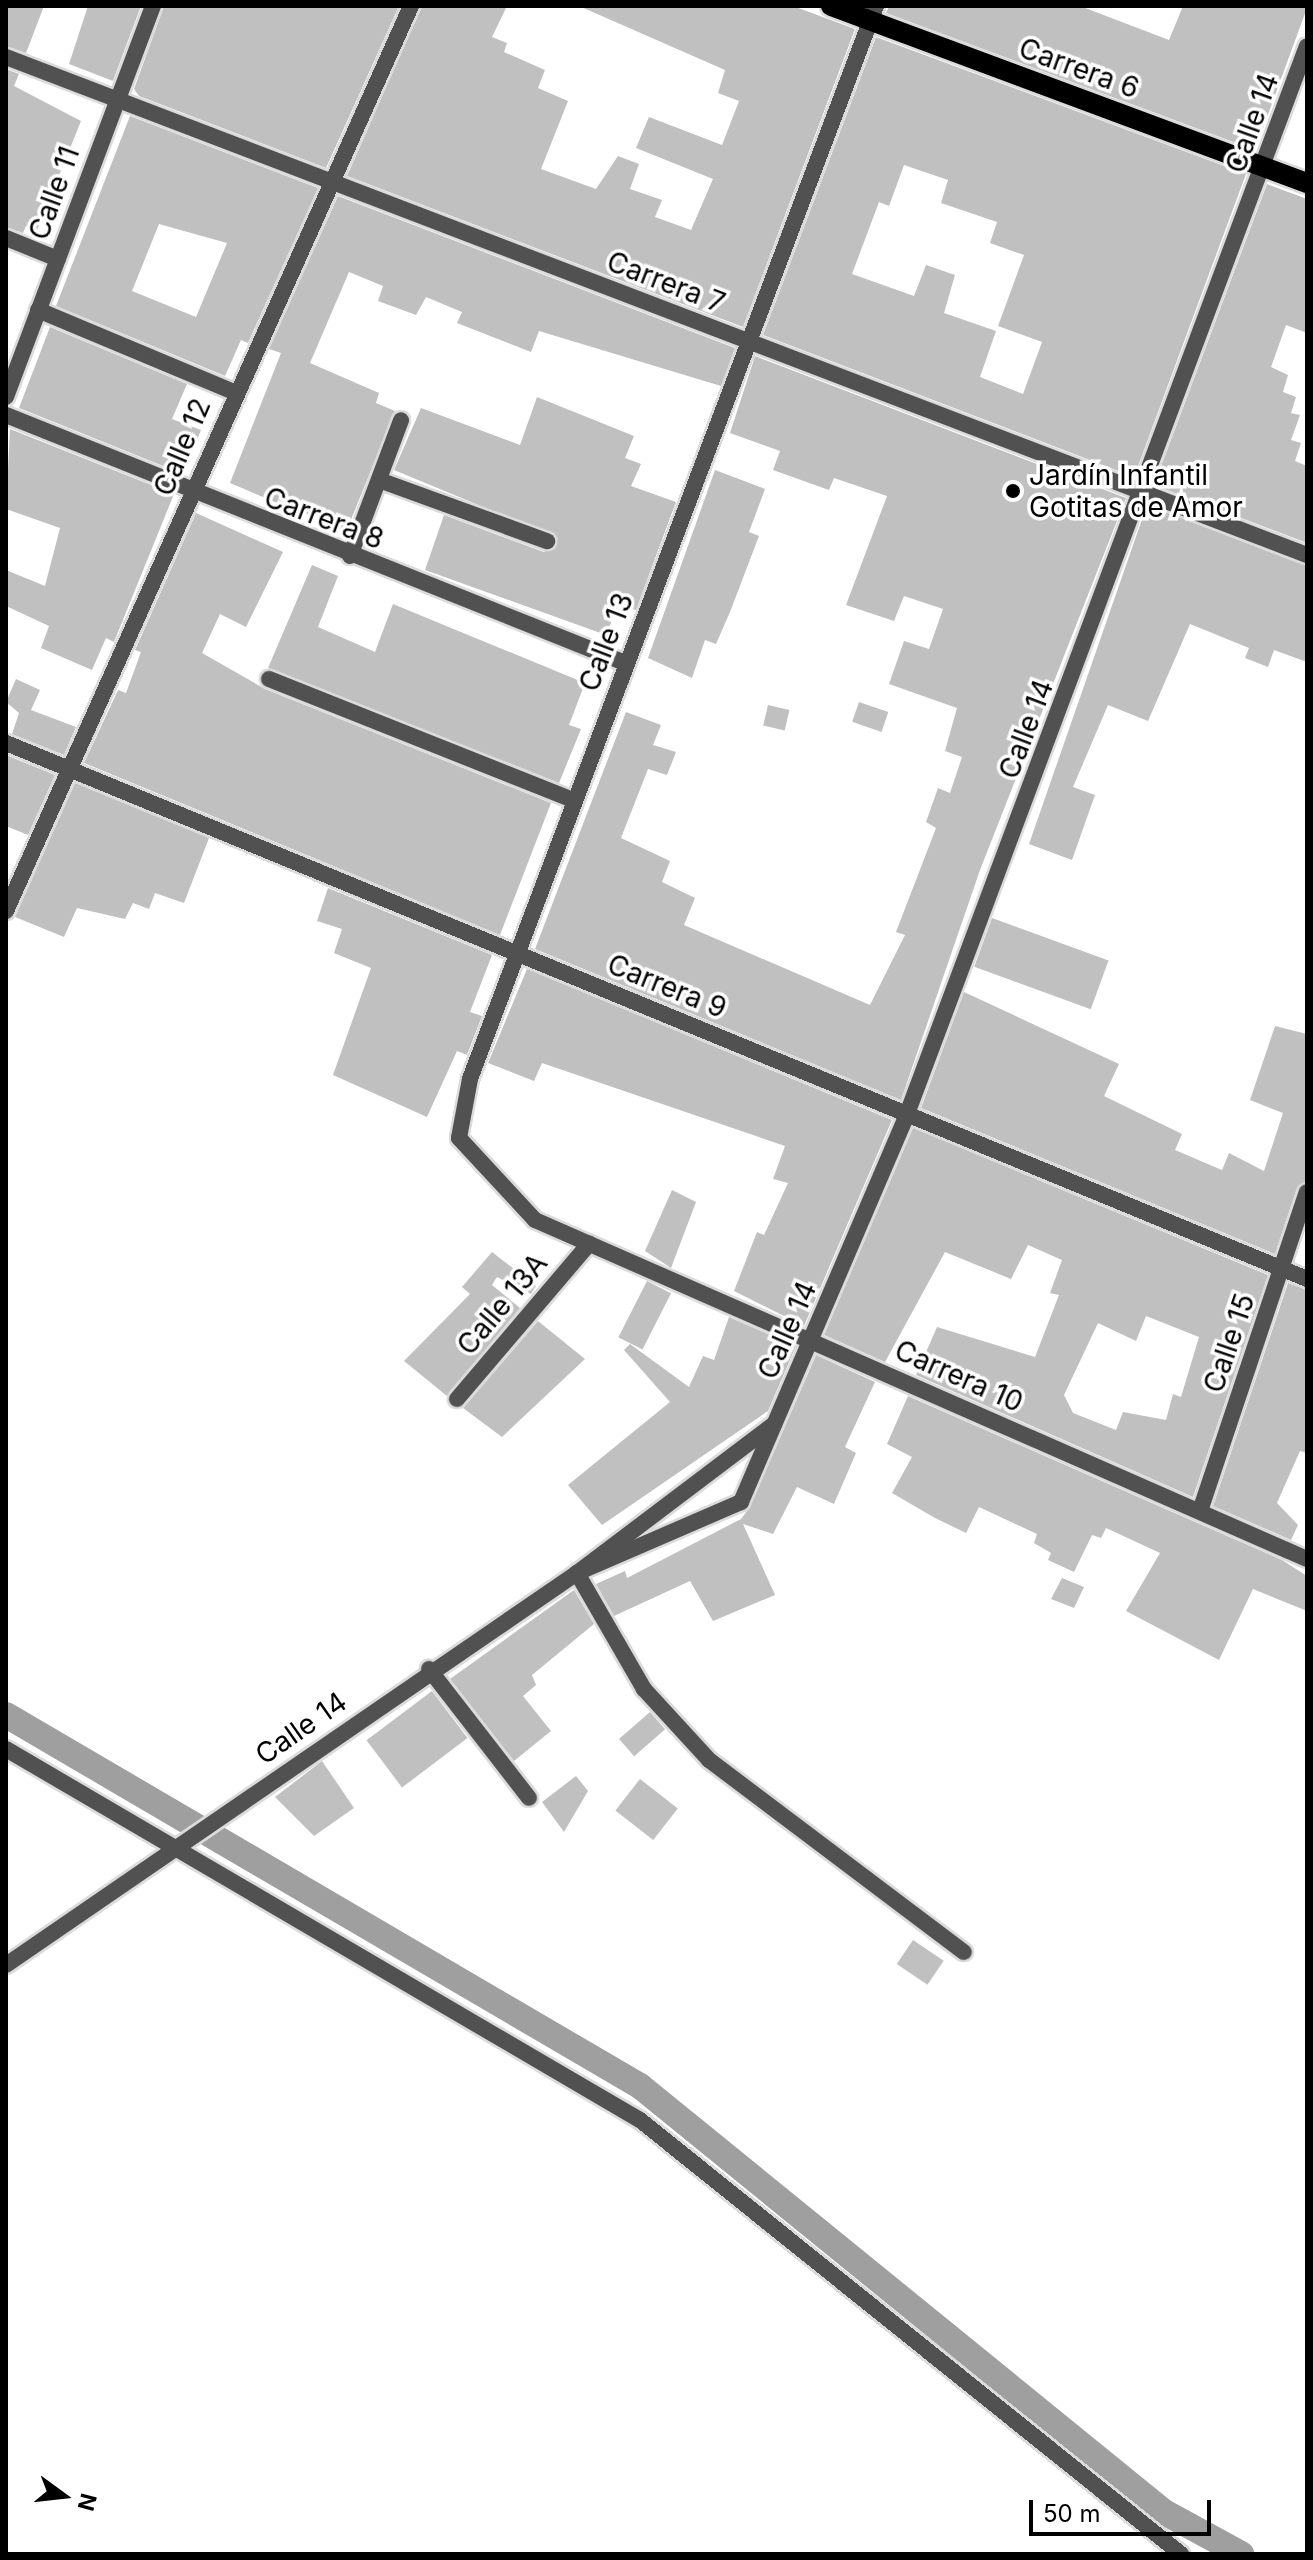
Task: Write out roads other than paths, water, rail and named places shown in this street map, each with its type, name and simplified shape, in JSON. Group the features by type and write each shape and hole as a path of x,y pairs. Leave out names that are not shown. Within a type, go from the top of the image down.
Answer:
{"main road":[{"name":"Carrera 6","path":"831,6 873,13 1307,183"}],"street":[{"name":"Calle 11","path":"6,397 153,6"},
{"name":"Calle 12","path":"6,911 66,767 411,6"},
{"name":"Calle 13","path":"589,1244 509,1199 459,1138 470,1079 522,954 625,663 873,13"},
{"name":"Calle 14","path":"577,1573 741,1502 907,1114 1143,493 1307,46"},
{"name":"Carrera 7","path":"6,57 1307,555"},
{"path":"6,238 58,259"},
{"path":"38,310 234,392"},
{"name":"Carrera 8","path":"6,415 191,495 625,663"},
{"path":"350,556 401,420"},
{"path":"379,480 547,541"},
{"path":"269,679 575,801"},
{"name":"Carrera 9","path":"6,743 1307,1279"},
{"name":"Calle 15","path":"1200,1511 1307,1192"},
{"name":"Carrera 10","path":"589,1244 812,1339 1307,1559"},
{"name":"Calle 13A","path":"457,1399 589,1244"},
{"name":"Calle 14","path":"6,1965 429,1669 577,1573 774,1424"},
{"path":"577,1573 644,1689 709,1760 964,1952"},
{"path":"429,1669 529,1798"},
{"path":"6,1749 640,2120 1181,2554"}],"waterway":[{"path":"6,1715 640,2086 1164,2512 1241,2554"}],"place":[{"name":"Jardín Infantil Gotitas de Amor","path":"1013,491"}]}
